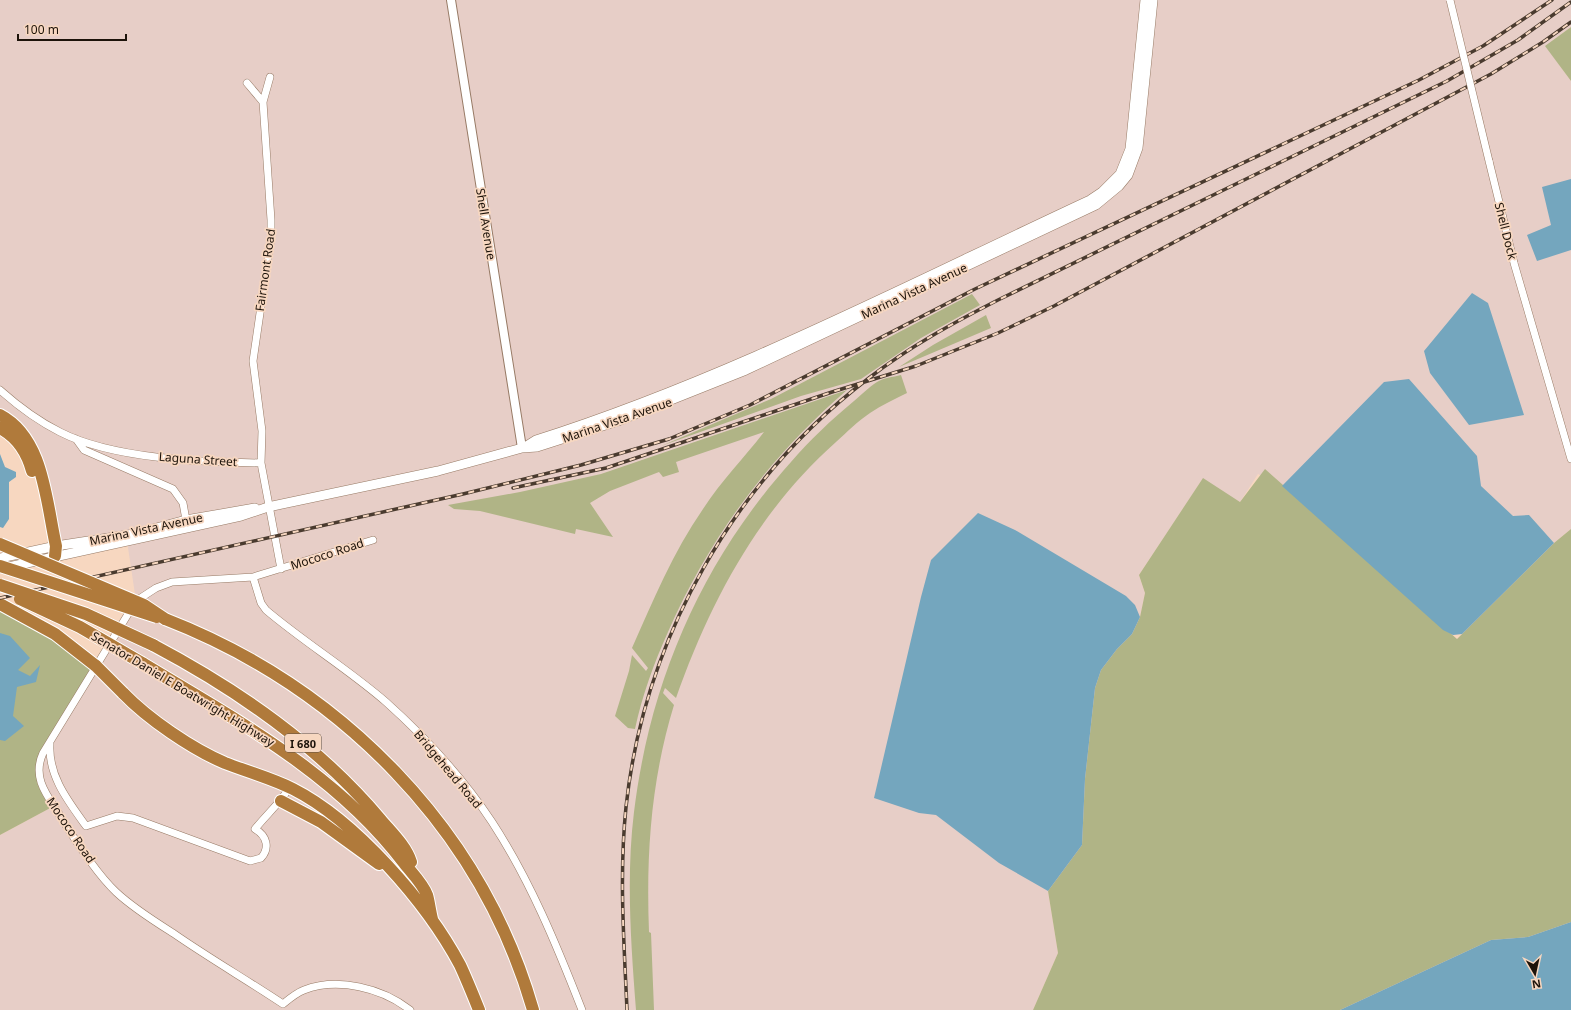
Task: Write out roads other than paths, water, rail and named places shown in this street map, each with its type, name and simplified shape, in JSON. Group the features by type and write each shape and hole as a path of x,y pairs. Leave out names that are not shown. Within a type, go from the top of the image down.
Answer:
{"highway":[{"path":"0,415 18,428 33,449 40,472 53,550"},
{"path":"0,428 18,443 27,458 53,550"},
{"path":"0,544 144,604 166,619"},
{"path":"1,568 166,619 230,647 291,683 353,730 398,773 438,821 481,887 508,943 533,1010"},
{"name":"Senator Daniel E Boatwright Highway","path":"0,585 91,616 153,645 254,706 287,730 321,758 360,796 396,838 409,858 416,879"},
{"name":"Senator Daniel E Boatwright Highway","path":"0,591 66,620 142,663 267,740 319,776 371,825 416,879 427,894 432,922"},
{"name":"Senator Daniel E Boatwright Highway","path":"0,604 36,622 62,639 96,666 123,693 154,720 210,756 290,787 335,815 365,842 393,873 432,922 460,965 479,1010"},
{"path":"281,801 322,822 355,848 393,873"}],"main road":[{"name":"Marina Vista Avenue","path":"522,448 536,440 621,412 749,360 1090,200 1102,192 1120,174 1130,149 1145,0"},
{"name":"Marina Vista Avenue","path":"0,558 53,550 241,516 268,507 438,471 522,448 538,447 565,439 664,404 716,383 1096,205 1108,197 1128,175 1138,148 1153,0"},
{"name":"Marina Vista Avenue","path":"1,568 53,550 134,534 186,520 242,509 268,507"}],"street":[{"name":"Shell Avenue","path":"451,0 522,448"},
{"name":"Shell Dock","path":"1450,0 1514,263 1571,459"},
{"name":"Fairmont Road","path":"260,463 262,431 253,361 271,238 272,220 263,102 270,77"},
{"path":"247,83 263,102"},
{"path":"0,390 31,414 60,432 76,439"},
{"name":"Laguna Street","path":"76,439 113,449 169,458 210,462 260,463"},
{"name":"Laguna Street","path":"76,439 84,450 173,489 183,503 186,520"},
{"path":"260,463 268,507"},
{"name":"Mococo Road","path":"268,507 281,569"},
{"name":"Mococo Road","path":"373,540 253,578 172,582 156,588 136,601 50,743 39,763 39,777 45,791 70,832 116,892 152,920 283,1004 303,990 319,987 355,986 390,997 410,1010"},
{"name":"Bridgehead Road","path":"253,578 261,603 266,610 345,669 387,703 416,730 473,796 492,822 527,885 582,1010"},
{"path":"50,743 50,753 55,777 64,796 86,826 117,816 134,818 171,830 243,859 254,860 263,855 267,845 263,835 256,829 270,810 281,801 290,787"}],"water":[{"path":"1571,179 1571,250 1537,261 1527,235 1551,225 1542,187"},
{"path":"1472,293 1488,303 1524,415 1469,425 1430,373 1424,351"},
{"path":"1409,379 1477,456 1481,486 1513,516 1529,515 1554,543 1462,634 1453,635 1443,630 1282,486 1384,382"},
{"path":"0,454 5,467 16,472 16,477 9,482 9,519 3,528 0,527"},
{"path":"978,513 1015,530 1126,596 1135,605 1140,617 1132,634 1117,649 1101,670 1095,688 1085,779 1082,845 1048,891 999,863 936,815 919,813 874,798 931,560"},
{"path":"0,633 10,636 30,658 18,670 30,676 40,665 36,682 17,687 13,716 24,726 5,741 0,740"},
{"path":"1571,922 1571,1010 1340,1010 1491,940 1528,937"}],"railway":[{"path":"0,598 463,494 581,465 669,439 750,405 975,289 1419,80 1483,46 1552,0"},
{"path":"627,1010 622,883 624,832 626,807 636,745 653,683 675,624 704,568 738,514 777,464 821,419 869,378 932,336 998,300 1447,81 1518,40 1571,2"},
{"path":"513,488 606,468 832,392 916,366 998,333 1054,306 1491,74 1543,42 1571,22"}]}
